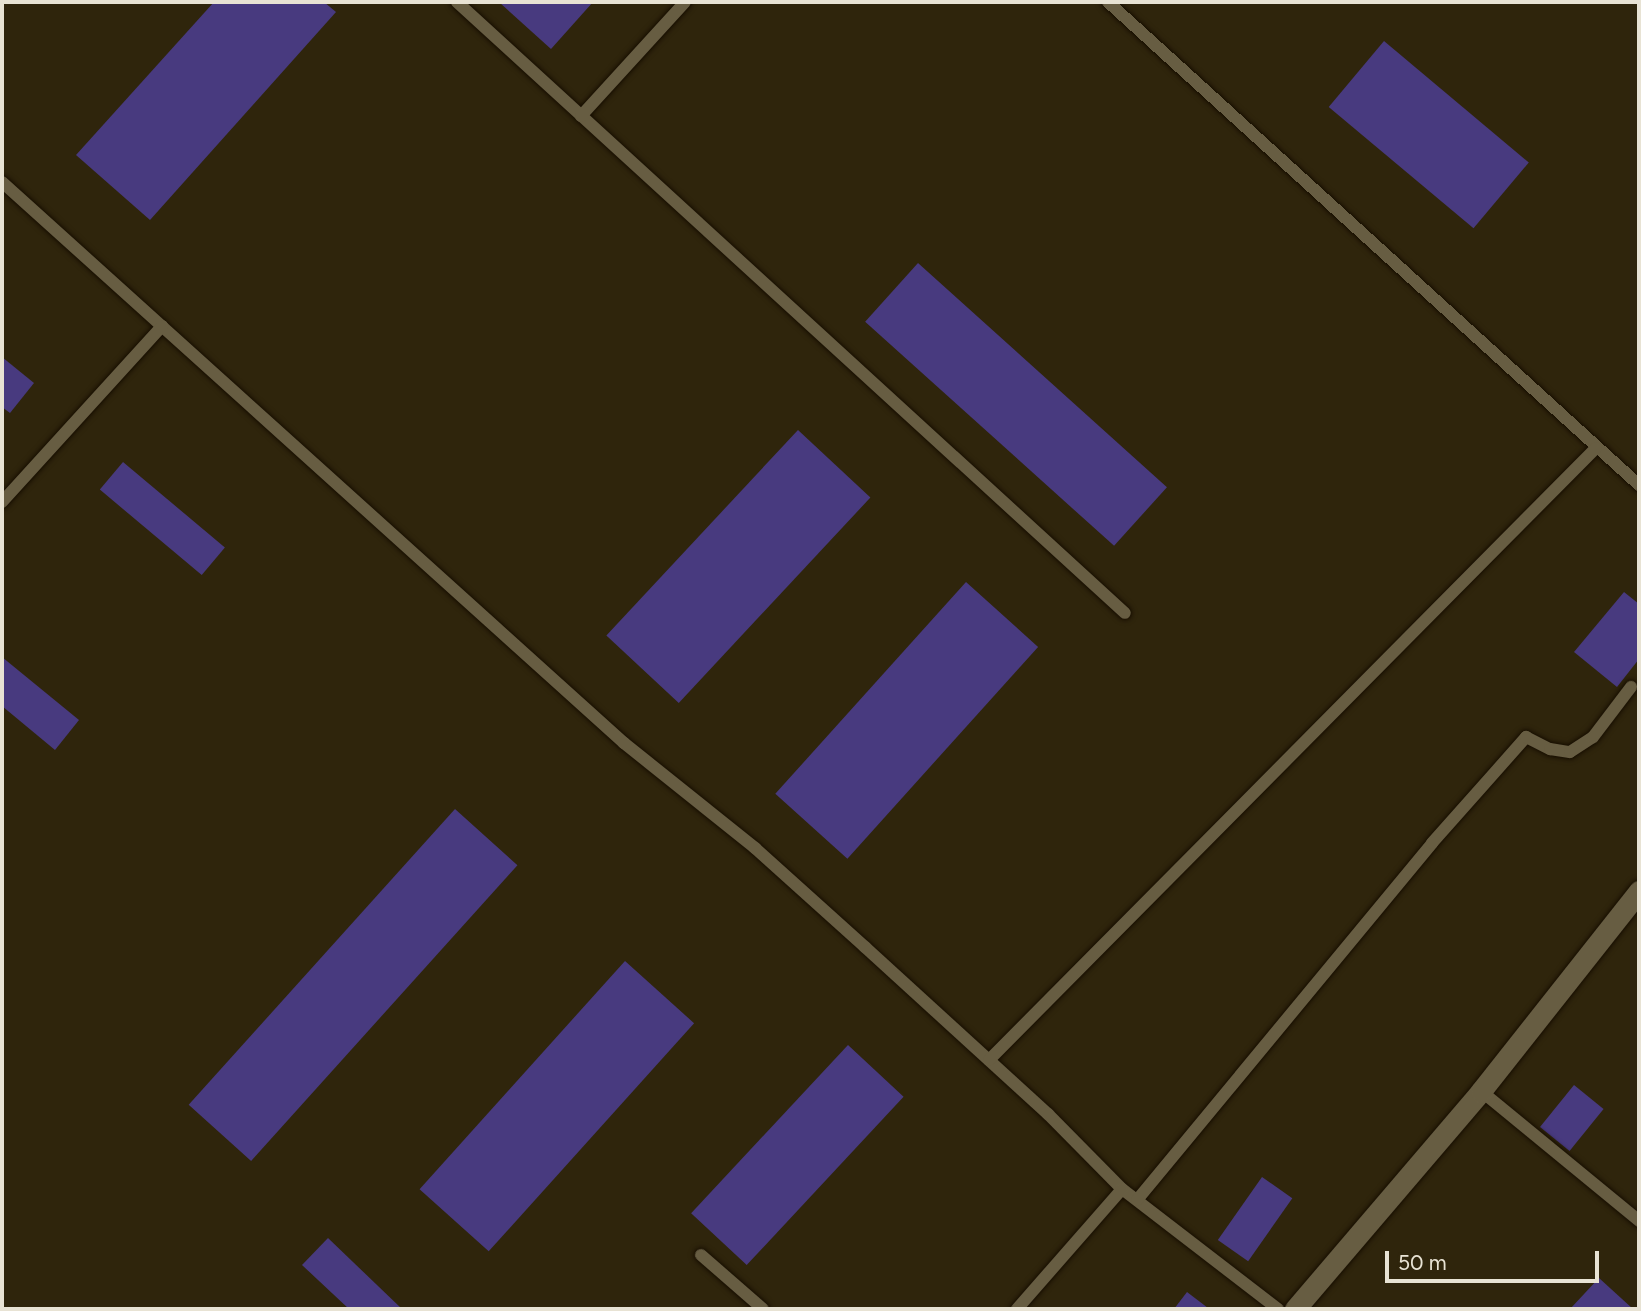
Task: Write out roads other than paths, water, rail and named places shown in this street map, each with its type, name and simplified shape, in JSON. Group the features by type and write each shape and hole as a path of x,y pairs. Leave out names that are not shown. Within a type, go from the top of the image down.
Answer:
{"street":[{"path":"1296,1309 1481,1091 1639,891"}],"lane":[{"path":"457,2 1125,613"},
{"path":"581,116 685,2"},
{"path":"1108,2 1639,485"},
{"path":"2,182 624,743 755,848 989,1060 1122,1189 1278,1309"},
{"path":"2,502 162,326"},
{"path":"989,1060 1596,448"},
{"path":"1137,1200 1432,843 1526,737 1550,750 1570,752 1593,737 1631,687"},
{"path":"1481,1091 1639,1219"},
{"path":"1017,1309 1122,1189"},
{"path":"701,1255 763,1309"}]}
